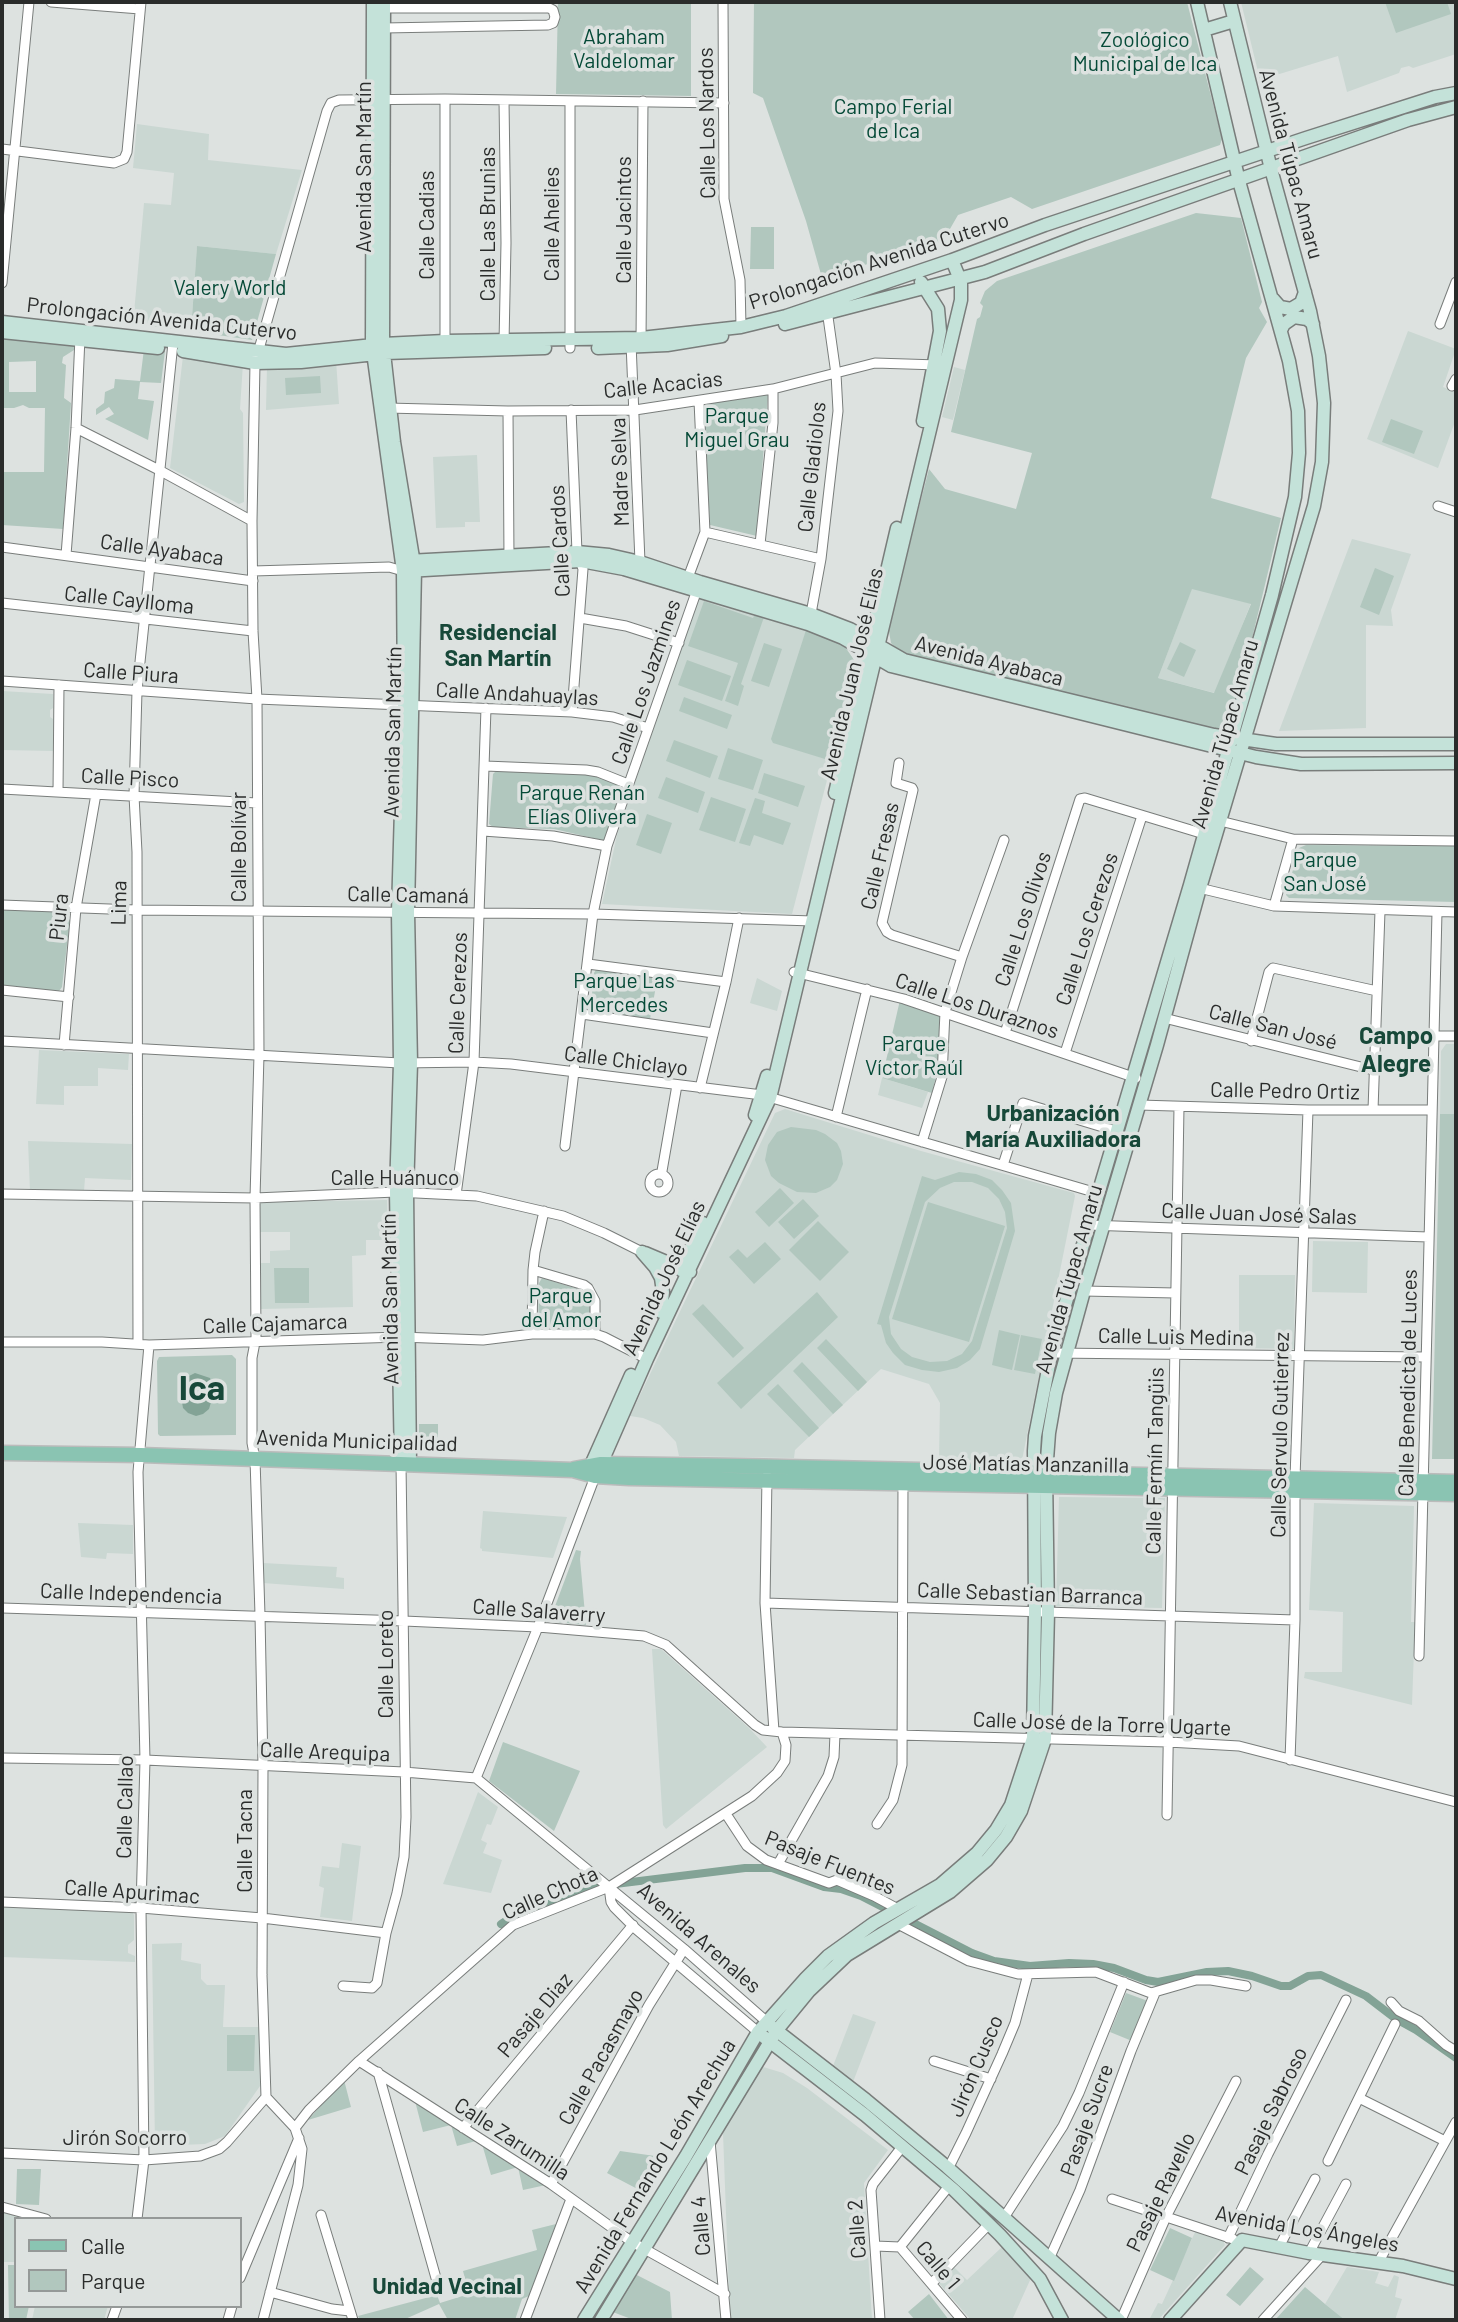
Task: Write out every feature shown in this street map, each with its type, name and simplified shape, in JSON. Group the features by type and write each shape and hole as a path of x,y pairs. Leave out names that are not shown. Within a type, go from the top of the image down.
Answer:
{"main road":[{"name":"Avenida Municipalidad","path":"2,1453 141,1455 573,1470 595,1468"},
{"name":"José Matías Manzanilla","path":"595,1468 1295,1485 1424,1487 1456,1482"},
{"name":"José Matías Manzanilla","path":"1424,1487 1456,1494"}],"street":[{"path":"2,283 5,229 29,2"},
{"path":"2,149 114,163 121,162 127,152 140,5 51,2"},
{"name":"Calle Los Nardos","path":"723,2 724,199 740,279 741,327"},
{"name":"Avenida Túpac Amaru","path":"1198,2 1239,181 1281,330 1298,411 1299,453 1295,496 1278,597"},
{"name":"Avenida Túpac Amaru","path":"1040,1479 1056,1393 1164,1018 1195,887 1204,834 1235,745 1278,597 1314,506 1322,462 1323,386 1312,324 1230,2"},
{"path":"380,4 549,8 553,10 555,17 553,23 548,25 384,28"},
{"name":"Avenida San Martín","path":"378,100 384,28 380,4"},
{"name":"Avenida San Martín","path":"380,4 378,349 404,566 408,707 403,912 405,1063 401,1192 406,1464"},
{"path":"1204,30 1234,21"},
{"name":"Prolongación Avenida Cutervo","path":"2,332 80,336 301,362 378,349 445,345 636,342 729,335 826,307 918,271 1078,215 1435,97 1456,93"},
{"path":"1435,97 1439,111"},
{"name":"Calle Cadias","path":"445,99 445,345"},
{"path":"378,100 724,103"},
{"name":"Calle Bolívar","path":"255,1459 252,1443 252,1358 255,1342 259,1055 257,699 251,521 257,358 329,105 335,101 378,100"},
{"name":"Calle Las Brunias","path":"504,100 504,344"},
{"name":"Calle Ahelies","path":"570,100 570,344"},
{"name":"Calle Jacintos","path":"636,342 643,102"},
{"name":"Prolongación Avenida Cutervo","path":"636,342 741,327 924,288 985,272 1084,234 1456,107"},
{"path":"1078,215 1084,234"},
{"name":"Avenida Juan José Elías","path":"766,1096 939,366 961,300 960,278 952,260"},
{"name":"Avenida Juan José Elías","path":"918,271 924,288 937,309 939,366"},
{"path":"1440,324 1454,295 1456,282"},
{"path":"1273,298 1280,307 1291,309 1301,303 1305,292"},
{"name":"Calle Gladiolos","path":"809,619 821,559 838,411 836,374 826,307"},
{"path":"1281,330 1284,324 1294,317 1307,319 1312,324"},
{"name":"Prolongación Avenida Cutervo","path":"2,322 80,336"},
{"path":"66,555 80,336"},
{"name":"Madre Selva","path":"636,342 635,410 640,562"},
{"name":"Lima","path":"138,1344 137,852 134,796 137,691 173,346"},
{"name":"Calle Acacias","path":"386,408 635,410 773,389 875,363 939,366"},
{"path":"760,544 773,423 773,389"},
{"name":"Calle Los Jazmines","path":"565,1146 593,914 607,846 679,643 705,532 699,401"},
{"name":"Calle Cardos","path":"572,410 579,556 583,569 572,712"},
{"path":"508,411 509,560"},
{"path":"76,428 251,521"},
{"path":"1438,506 1456,512"},
{"path":"705,532 821,559"},
{"name":"Calle Ayabaca","path":"2,547 149,568 253,576 404,566"},
{"name":"Avenida Ayabaca","path":"404,566 609,555 640,562 692,585"},
{"name":"Avenida Ayabaca","path":"579,556 809,619 847,634 873,649 904,660 1235,745 1277,761 1301,764 1456,763"},
{"name":"Calle Caylloma","path":"2,603 253,631"},
{"path":"580,618 626,626 679,643"},
{"path":"891,666 876,672 865,682 847,634 880,619 888,646 904,660"},
{"name":"Avenida Ayabaca","path":"873,649 891,666 1235,745 1456,744"},
{"name":"Calle Piura","path":"2,681 257,699"},
{"path":"58,792 59,685"},
{"name":"Calle Andahuaylas","path":"257,699 572,712 613,717 648,728"},
{"name":"Calle Cerezos","path":"456,1195 474,1062 486,708"},
{"name":"Avenida Túpac Amaru","path":"1040,1479 1035,1436 1052,1353 1132,1077 1195,887 1220,821 1235,745"},
{"name":"Calle Fresas","path":"899,764 896,783 914,790 882,923 892,935 962,957"},
{"path":"485,766 586,769 628,784"},
{"name":"Calle Pisco","path":"2,789 257,803"},
{"name":"Piura","path":"64,1045 76,908 96,794"},
{"name":"Calle Los Olivos","path":"1005,1033 1078,801 1085,798 1142,816"},
{"path":"1142,816 1204,834"},
{"name":"Calle Los Cerezos","path":"1065,1053 1142,816"},
{"path":"1220,821 1293,839 1456,841"},
{"path":"483,831 553,836 607,846"},
{"path":"1274,906 1293,839"},
{"path":"922,1142 942,1077 945,1012 1004,840"},
{"path":"1195,887 1274,906 1456,912"},
{"name":"Calle Camaná","path":"2,905 136,910 593,914 809,921"},
{"path":"1373,1110 1380,911"},
{"name":"Calle Benedicta de Luces","path":"1419,1656 1437,912"},
{"path":"700,1088 739,918"},
{"path":"588,964 726,982"},
{"path":"1251,1041 1269,972 1273,968 1377,992"},
{"name":"Calle Los Duraznos","path":"797,973 867,989 945,1012 1146,1081"},
{"path":"836,1117 867,989"},
{"path":"2,990 69,997"},
{"path":"582,1014 713,1033"},
{"name":"Calle San José","path":"1164,1018 1373,1070"},
{"path":"1433,1036 1456,1036"},
{"name":"Calle Chiclayo","path":"2,1041 405,1063 474,1062 766,1096 1097,1193"},
{"path":"662,1174 677,1085"},
{"name":"Avenida José Elías","path":"643,1358 766,1096"},
{"path":"1003,1165 1020,1105 1026,1103 1115,1132"},
{"name":"Calle Pedro Ortiz","path":"1139,1105 1308,1110 1431,1110"},
{"name":"Calle Fermín Tangüis","path":"1167,1815 1179,1107"},
{"name":"Calle Servulo Gutierrez","path":"1290,1760 1295,1620 1295,1485 1308,1110"},
{"name":"Calle Huánuco","path":"2,1194 255,1198 401,1192 456,1195 504,1201 544,1211 587,1225 642,1252"},
{"path":"532,1334 533,1270 544,1211"},
{"name":"Calle Juan José Salas","path":"1088,1226 1428,1237"},
{"path":"642,1252 686,1271"},
{"path":"642,1252 661,1278 661,1312"},
{"path":"533,1270 584,1284 588,1288 596,1301 595,1334"},
{"name":"Avenida José Elías","path":"595,1468 661,1312 686,1271"},
{"path":"1084,1291 1175,1293"},
{"name":"Calle Cajamarca","path":"149,1345 405,1337 483,1340 532,1334 595,1334 643,1358"},
{"path":"2,1342 149,1345 141,1455"},
{"name":"Calle Luis Medina","path":"1052,1353 1426,1357"},
{"name":"Calle Callao","path":"137,2217 144,2160 141,1908 145,1760 138,1472 141,1455"},
{"name":"Calle Tacna","path":"255,1459 263,1767 262,1918 266,2097"},
{"name":"Calle Loreto","path":"343,1986 375,1986 404,1857 406,1464"},
{"path":"595,1468 538,1627 476,1778 609,1887"},
{"name":"Calle Chota","path":"295,2128 309,2110 359,2061 513,1925 609,1887 726,1814 766,1785 782,1766 786,1755 778,1732 765,1604 767,1474"},
{"path":"877,1824 893,1800 902,1765 903,1476"},
{"name":"Avenida Fernando León Arechua","path":"768,2031 808,1991 859,1947 966,1880 998,1849 1021,1811 1039,1739 1040,1479"},
{"name":"Calle Sebastian Barranca","path":"765,1604 1295,1620"},
{"name":"Calle Independencia","path":"2,1608 260,1615"},
{"name":"Calle Salaverry","path":"260,1615 538,1627 644,1636 666,1646 755,1725 763,1730 778,1732"},
{"name":"Calle José de la Torre Ugarte","path":"778,1732 1239,1746 1456,1802"},
{"path":"778,1864 828,1776 834,1758 835,1734"},
{"name":"Avenida Fernando León Arechua","path":"601,2320 768,2031 828,1956 967,1864 992,1835 1011,1805 1039,1739"},
{"name":"Calle Arequipa","path":"2,1758 145,1760 476,1778"},
{"name":"Pasaje Fuentes","path":"726,1814 753,1852 766,1860 829,1883 837,1880 898,1909"},
{"name":"Avenida Arenales","path":"609,1887 614,1907 675,1962 866,2100 1005,2216 1120,2320"},
{"name":"Avenida Arenales","path":"609,1887 684,1949 768,2031 949,2186 989,2224 1045,2285 1062,2320"},
{"name":"Calle Apurimac","path":"2,1902 141,1908 262,1918 386,1933"},
{"path":"898,1924 969,1961 1028,1974 1089,1972 1155,1993 1196,1980 1246,1986"},
{"name":"Pasaje Diaz","path":"463,2128 633,1925"},
{"name":"Calle Pacasmayo","path":"551,2184 616,2062 684,1949"},
{"name":"Jirón Cusco","path":"947,2167 1015,2022 1028,1974"},
{"path":"1005,2216 1063,2126 1124,1982"},
{"name":"Pasaje Sucre","path":"1050,2258 1080,2190 1155,1993"},
{"name":"Pasaje Sabroso","path":"1228,2238 1346,2000"},
{"path":"1391,2002 1456,2051"},
{"path":"1328,2161 1395,2024"},
{"name":"Calle Zarumilla","path":"359,2061 551,2184 632,2242 725,2294"},
{"path":"934,2061 991,2078"},
{"path":"378,2072 436,2278"},
{"name":"Pasaje Ravello","path":"1120,2320 1166,2217 1236,2081"},
{"path":"263,2320 299,2185 302,2149 295,2128 266,2097"},
{"name":"Jirón Socorro","path":"2,2154 144,2160 200,2156 219,2149 266,2097"},
{"path":"1359,2098 1445,2141"},
{"path":"1378,2263 1456,2122"},
{"path":"242,2273 299,2138"},
{"name":"Avenida Fernando León Arechua","path":"583,2320 632,2242 704,2138"},
{"name":"Calle 4","path":"704,2138 725,2294 726,2320"},
{"name":"Calle 2","path":"880,2320 878,2246 872,2187 902,2147"},
{"path":"1279,2247 1315,2179"},
{"path":"1263,2320 1316,2254 1346,2184"},
{"path":"900,2247 949,2186"},
{"path":"525,2320 571,2199"},
{"name":"Avenida Los Ángeles","path":"1112,2199 1228,2238 1415,2269 1456,2279"},
{"path":"2,2207 39,2217"},
{"path":"321,2215 352,2316"},
{"path":"932,2283 989,2224"},
{"path":"1170,2320 1242,2240"},
{"name":"Calle 1","path":"878,2246 900,2247 962,2320"},
{"path":"1045,2285 1065,2272"},
{"path":"270,2292 352,2316"},
{"path":"329,2320 332,2309"}],"shaded area":[{"path":"1241,2 1456,2 1456,54 1413,68 1401,68 1399,73 1347,92 1338,56 1260,80"},
{"path":"137,124 209,134 208,160 302,170 276,254 197,246 191,331 133,324 144,203 171,205 174,173 133,168"},
{"path":"1408,331 1456,349 1443,387 1456,392 1456,419 1438,468 1367,439"},
{"path":"183,356 243,363 240,409 243,413 244,502 239,504 170,468"},
{"path":"336,360 339,404 266,410 267,366"},
{"path":"954,367 965,370 953,420 942,417"},
{"path":"477,455 480,522 465,522 465,527 436,528 433,457"},
{"path":"1352,539 1411,554 1391,610 1393,626 1366,625 1366,728 1279,731"},
{"path":"1192,588 1251,603 1215,693 1158,678"},
{"path":"702,595 843,644 854,660 854,677 792,914 602,904 617,835 698,598"},
{"path":"2,691 53,694 50,717 53,719 54,751 2,750"},
{"path":"757,978 782,991 777,1011 750,1003"},
{"path":"1446,1044 1456,1044 1456,1114 1440,1114 1441,1051"},
{"path":"39,1050 129,1054 128,1070 98,1068 98,1086 64,1086 64,1105 36,1104"},
{"path":"882,1078 928,1092 922,1108 878,1095"},
{"path":"785,1109 921,1151 1074,1193 1022,1460 939,1459 940,1403 929,1384 881,1369 795,1450 794,1458 679,1456 676,1442 660,1425 630,1416 775,1113"},
{"path":"28,1141 132,1144 131,1180 85,1178 84,1191 30,1191"},
{"path":"387,1200 388,1240 366,1240 366,1255 352,1256 353,1307 261,1309 260,1263 270,1263 270,1251 290,1250 290,1232 260,1232 259,1202"},
{"path":"1313,1241 1368,1242 1367,1293 1312,1292"},
{"path":"1239,1275 1295,1275 1294,1349 1239,1348"},
{"path":"195,1373 210,1378 215,1389 209,1409 196,1416 183,1408 180,1390 185,1378"},
{"path":"1059,1497 1165,1498 1162,1608 1056,1606"},
{"path":"1314,1503 1414,1506 1411,1622 1415,1622 1412,1705 1304,1678 1305,1672 1342,1672 1343,1612 1309,1610"},
{"path":"483,1511 567,1517 553,1558 482,1551"},
{"path":"78,1523 133,1525 133,1554 107,1553 106,1559 81,1557"},
{"path":"263,1563 337,1567 336,1577 344,1578 344,1589 263,1583"},
{"path":"652,1649 661,1649 767,1747 666,1829 663,1825"},
{"path":"478,1792 498,1807 481,1840 487,1843 483,1853 502,1860 491,1893 443,1884"},
{"path":"342,1843 361,1846 352,1921 320,1917 324,1888 319,1886 322,1866 339,1868"},
{"path":"2,1905 132,1912 134,1940 128,1945 128,1953 135,1956 135,1962 2,1957"},
{"path":"182,1943 181,1960 201,1964 201,1979 207,1985 225,1985 223,2027 259,2027 260,2086 225,2136 205,2144 155,2146 152,1944"},
{"path":"853,2014 876,2022 853,2082 833,2066"},
{"path":"758,2060 760,2066 783,2073 807,2088 888,2150 864,2183 872,2320 730,2320 723,2133"},
{"path":"2,2212 21,2217 14,2217 14,2262 3,2262"},
{"path":"1196,2230 1223,2240 1225,2245 1158,2320 1149,2320 1158,2303 1162,2304"},
{"path":"1002,2247 1031,2278 1012,2320 971,2320 938,2282 954,2267 967,2280"},
{"path":"1347,2267 1379,2272 1375,2283 1388,2287 1394,2275 1399,2277 1395,2297 1402,2299 1395,2320 1345,2320 1325,2304"},
{"path":"35,2308 107,2308 104,2320 32,2320"}],"green space":[{"name":"Abraham Valdelomar","path":"558,2 691,2 691,96 556,94"},
{"name":"Campo Ferial de Ica","path":"754,2 1187,2 1222,139 1220,145 1032,209 1011,197 958,215 943,241 822,278 806,221 763,98 753,93"},
{"path":"1385,2 1447,2 1451,14 1396,33"},
{"path":"1196,213 1241,218 1262,302 1259,308 1267,322 1246,358 1211,498 1281,518 1231,726 1222,733 903,656 891,643 888,626 929,469 945,489 1016,509 1032,453 951,432 977,319 983,306 980,303 985,291 997,281","holes":["1192,589 1251,604 1214,693 1158,678"]},
{"path":"751,227 774,227 774,269 750,269"},
{"name":"Valery World","path":"197,246 276,254 252,340 191,331"},
{"path":"3,336 74,345 74,350 63,357 62,363 66,365 64,398 71,403 63,529 2,525 2,472 44,472 45,408 29,408 23,405 2,408","holes":["36,361 36,392 9,392 9,362"]},
{"path":"144,349 165,351 161,383 140,382 138,399 154,401 148,440 105,419 114,414 109,407 96,415 96,409 104,403 105,392 114,388 115,379 140,381"},
{"path":"320,376 321,393 286,395 285,378"},
{"name":"Parque Miguel Grau","path":"768,393 757,536 710,525 703,403"},
{"path":"1391,419 1423,431 1414,454 1382,442"},
{"path":"1375,568 1394,576 1379,615 1360,607"},
{"path":"704,601 753,618 755,614 764,617 741,684 744,686 738,706 725,701 738,663 688,646"},
{"path":"806,630 843,644 854,660 854,677 835,755 827,753 825,759 773,743 771,739"},
{"path":"1180,642 1196,650 1184,677 1167,669"},
{"path":"764,643 782,649 769,687 751,681"},
{"path":"687,660 731,676 722,701 678,685"},
{"path":"684,697 732,715 727,729 679,711"},
{"path":"674,740 718,756 710,778 666,761"},
{"path":"728,748 763,760 753,790 718,779"},
{"name":"Parque Renán Elías Olivera","path":"497,770 582,774 623,786 606,841 554,829 493,827 489,824 493,774"},
{"path":"764,773 805,786 798,807 758,793"},
{"path":"666,777 705,792 698,813 658,798"},
{"path":"711,797 746,809 735,842 699,830"},
{"path":"755,798 765,801 762,813 791,823 783,845 754,835 750,846 739,843"},
{"path":"647,814 672,823 661,854 636,845"},
{"name":"Parque San José","path":"1306,845 1456,846 1456,902 1289,898 1286,895 1299,848"},
{"path":"2,908 64,913 68,916 70,920 62,987 59,991 2,986"},
{"name":"Parque Las Mercedes","path":"597,968 658,975 650,1019 593,1009 591,1005 594,973"},
{"name":"Parque Víctor Raúl","path":"900,1000 943,1012 940,1059 932,1093 882,1078"},
{"path":"1440,1114 1456,1114 1456,1459 1432,1459"},
{"path":"791,1127 816,1130 837,1143 843,1164 837,1180 830,1187 816,1193 797,1192 771,1176 765,1160 768,1145 777,1132"},
{"path":"959,1172 992,1180 1011,1203 1015,1231 980,1349 970,1360 957,1368 939,1372 905,1365 886,1343 881,1325 877,1324 922,1176 935,1180","holes":["954,1182 972,1182 988,1188 999,1199 1005,1212 1007,1228 972,1341 962,1354 947,1361 930,1362 912,1357 901,1349 891,1334 889,1317 925,1202 940,1188"]},
{"path":"780,1188 794,1203 769,1227 755,1212"},
{"path":"803,1199 819,1216 794,1239 778,1222"},
{"path":"928,1202 1005,1226 969,1342 892,1319"},
{"path":"818,1221 849,1252 820,1281 789,1250"},
{"path":"765,1242 781,1259 754,1284 729,1257 738,1249 747,1258"},
{"path":"274,1268 309,1268 309,1303 275,1303"},
{"name":"Parque del Amor","path":"542,1278 586,1293 591,1303 590,1330 538,1330 539,1283"},
{"path":"817,1292 838,1317 741,1409 717,1383"},
{"path":"703,1304 744,1348 733,1358 692,1314"},
{"path":"999,1330 1020,1335 1012,1370 992,1365"},
{"path":"1021,1335 1042,1339 1035,1374 1014,1370"},
{"path":"826,1339 867,1382 858,1391 817,1348"},
{"path":"232,1355 236,1359 236,1435 160,1436 159,1357"},
{"path":"802,1362 843,1405 833,1414 793,1371"},
{"path":"778,1384 819,1428 809,1437 767,1394"},
{"path":"419,1424 438,1424 438,1451 419,1448"},
{"path":"576,1550 581,1551 586,1625 555,1622 551,1617"},
{"path":"503,1742 580,1771 554,1831 489,1781"},
{"path":"1126,1993 1148,2001 1132,2041 1110,2032"},
{"path":"227,2035 255,2035 254,2071 227,2071"},
{"path":"344,2080 351,2107 308,2120 334,2091"},
{"path":"415,2101 476,2141 457,2146 451,2125 423,2132"},
{"path":"482,2144 518,2167 491,2175"},
{"path":"620,2151 669,2158 647,2194 607,2173"},
{"path":"518,2167 546,2185 523,2190"},
{"path":"17,2169 41,2169 39,2205 16,2204"},
{"path":"556,2224 529,2296 522,2299 515,2320 448,2320 439,2304 403,2320 360,2320 358,2316 437,2295 440,2303 469,2294 463,2271 537,2250 532,2230"},
{"path":"1170,2228 1192,2238 1174,2281 1150,2270"},
{"path":"8,2265 14,2265 14,2308 29,2308 26,2320 9,2320"},
{"path":"1250,2267 1264,2279 1240,2306 1226,2295"},
{"path":"633,2273 670,2292 672,2320 634,2320 610,2311"},
{"path":"1305,2287 1325,2304 1345,2320 1275,2320"},
{"path":"929,2294 949,2320 915,2320 908,2312"}],"waterway":[{"path":"501,1924 510,1918 599,1886 745,1868 772,1868 824,1887 861,1896 972,1953 994,1961 1030,1966 1093,1964 1158,1982 1207,1972 1228,1971 1281,1986 1290,1986 1308,1976 1321,1975 1366,1996 1456,2058"}],"district":[{"name":"Residencial San Martín","path":"498,645"},
{"name":"Campo Alegre","path":"1396,1050"},
{"name":"Urbanización María Auxiliadora","path":"1053,1126"},
{"name":"Ica","path":"202,1388"},
{"name":"Unidad Vecinal","path":"447,2286"}],"park label":[{"name":"Zoológico Municipal de Ica","path":"1145,52"}]}
